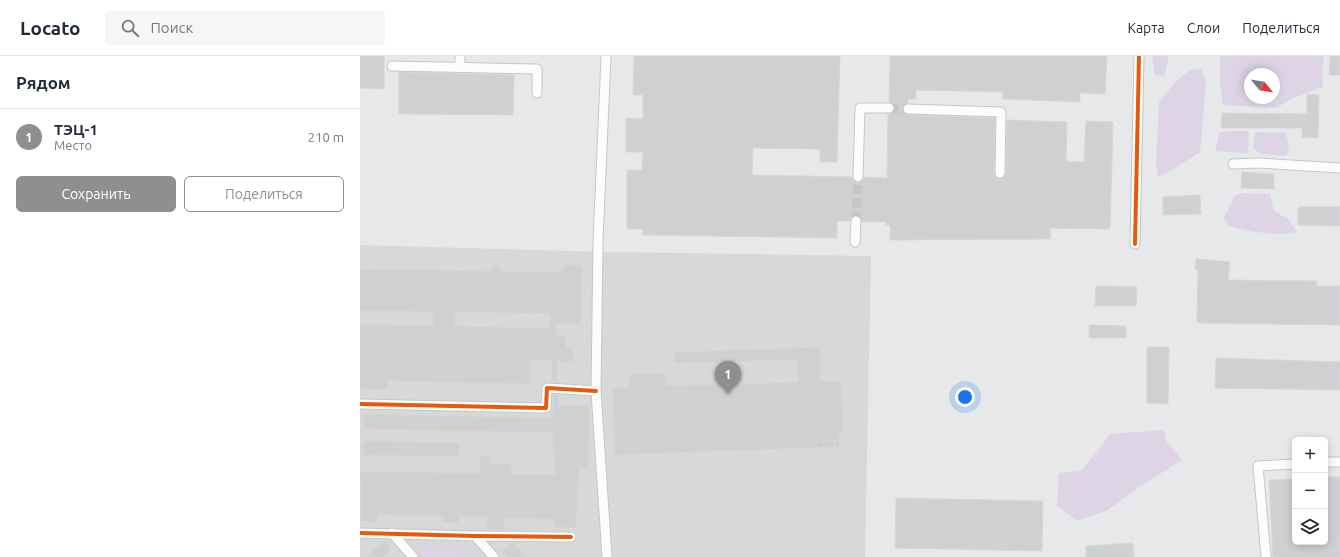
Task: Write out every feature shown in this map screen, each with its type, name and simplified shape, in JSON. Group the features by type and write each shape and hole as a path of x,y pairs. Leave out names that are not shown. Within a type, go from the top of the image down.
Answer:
{"street":[{"path":"460,56 460,67"},
{"path":"606,56 598,242 598,363 596,390 606,557"},
{"path":"1135,244 1139,56"},
{"path":"392,66 537,69 537,93"},
{"path":"858,177 860,108 888,108"},
{"path":"908,109 1001,112 1000,172"},
{"path":"1233,164 1258,163 1340,168"},
{"path":"855,242 856,222"},
{"path":"360,404 546,408 547,388 596,390"},
{"path":"1328,462 1340,462"},
{"path":"1266,557 1258,466 1292,464"},
{"path":"360,532 475,536 571,536"},
{"path":"392,534 414,557"},
{"path":"475,536 494,557"}],"shaded area":[{"path":"1152,56 1169,56 1164,76 1155,75"},
{"path":"1220,56 1324,56 1322,68 1323,87 1293,98 1276,108 1223,105 1220,84"},
{"path":"1201,69 1206,82 1200,152 1158,177 1156,163 1159,102 1178,79 1189,71"},
{"path":"1249,131 1248,153 1215,151 1220,132"},
{"path":"1255,132 1286,133 1289,146 1287,156 1261,154 1253,148"},
{"path":"1243,193 1270,194 1274,211 1288,219 1297,232 1271,234 1228,226 1224,218 1234,196"},
{"path":"360,245 608,252 871,256 865,557 360,557"},
{"path":"1164,430 1166,441 1182,460 1144,484 1106,511 1077,521 1057,506 1059,473 1081,471 1110,434"},
{"path":"467,545 468,548 457,557 425,557 415,546"}],"building":[{"path":"360,56 384,56 384,89 360,88"},
{"path":"634,56 840,56 837,162 820,162 820,149 753,148 752,175 852,177 855,182 858,183 863,180 864,177 887,178 888,114 892,113 895,108 894,105 889,102 890,56 1107,56 1105,94 1080,93 1080,102 1003,99 1003,92 916,90 916,99 908,99 908,103 903,106 902,109 905,114 908,115 995,118 994,173 995,176 1000,179 1003,178 1006,173 1007,120 1067,122 1066,161 1084,162 1086,121 1113,122 1110,229 1050,228 1051,239 890,240 890,225 886,225 886,222 862,222 860,216 856,215 851,217 850,221 837,221 837,238 643,235 643,229 627,229 627,170 642,170 643,152 626,152 626,118 643,119 643,95 633,95"},
{"path":"1330,56 1340,56 1340,75 1329,75"},
{"path":"399,72 514,75 513,115 399,114"},
{"path":"1307,94 1319,95 1318,138 1302,137 1302,128 1221,128 1222,113 1307,114"},
{"path":"1242,172 1274,174 1274,189 1241,188"},
{"path":"1200,195 1201,214 1163,215 1163,197"},
{"path":"1298,207 1340,207 1340,226 1298,225"},
{"path":"1196,259 1230,262 1228,280 1317,281 1316,286 1340,286 1340,325 1197,323 1198,270 1195,269"},
{"path":"492,265 500,265 500,271 563,271 563,265 582,265 581,324 556,324 556,335 566,335 566,349 573,349 573,362 557,362 558,383 552,382 551,361 530,361 530,384 387,381 387,390 360,389 360,324 433,325 433,312 360,311 360,269 492,271","holes":["455,312 549,314 550,328 455,326"]},
{"path":"1096,286 1137,287 1136,306 1095,306"},
{"path":"1089,325 1126,326 1126,338 1089,338"},
{"path":"820,347 821,381 841,381 843,433 839,433 840,447 615,455 613,388 630,387 629,374 666,373 666,386 798,382 797,360 674,363 674,352"},
{"path":"1147,347 1169,347 1168,404 1147,403"},
{"path":"1216,358 1340,362 1340,390 1215,388"},
{"path":"553,394 558,395 559,405 590,405 588,468 579,468 576,528 554,527 554,519 505,518 504,530 486,530 487,517 459,516 458,523 442,522 443,516 378,515 377,522 361,521 360,471 480,473 480,455 490,456 490,463 512,464 511,474 554,475 553,433 363,429 363,414 553,418"},
{"path":"363,441 459,443 458,457 363,455"},
{"path":"1328,477 1340,477 1340,557 1273,557 1269,480 1292,479 1292,545 1328,545"},
{"path":"896,498 1043,501 1042,551 895,548"},
{"path":"384,540 392,549 384,557 366,557"},
{"path":"512,542 525,557 506,557 501,551"},
{"path":"1133,543 1134,557 1086,557 1086,546"}],"tunnel":[{"path":"889,108 908,109"},
{"path":"856,221 858,177"}],"railway":[{"path":"373,113 509,117 525,114 552,106 574,92 583,83 599,56"},
{"path":"579,379 585,332 602,56"},
{"path":"1112,212 1118,56"},
{"path":"1129,56 1125,207 1130,244 1150,279 1191,327 1207,339 1242,352 1283,355 1340,355"},
{"path":"1051,231 1079,238 1103,248 1120,260 1158,295"},
{"path":"804,442 1263,420 1340,444"},
{"path":"1039,557 1105,520 1198,463 1292,450"}],"cycle path":[{"path":"1135,244 1139,56"},
{"path":"360,404 546,408 547,388 596,391"},
{"path":"360,533 571,537"}],"place":[{"name":"ТЭЦ-1","path":"728,394"}]}
